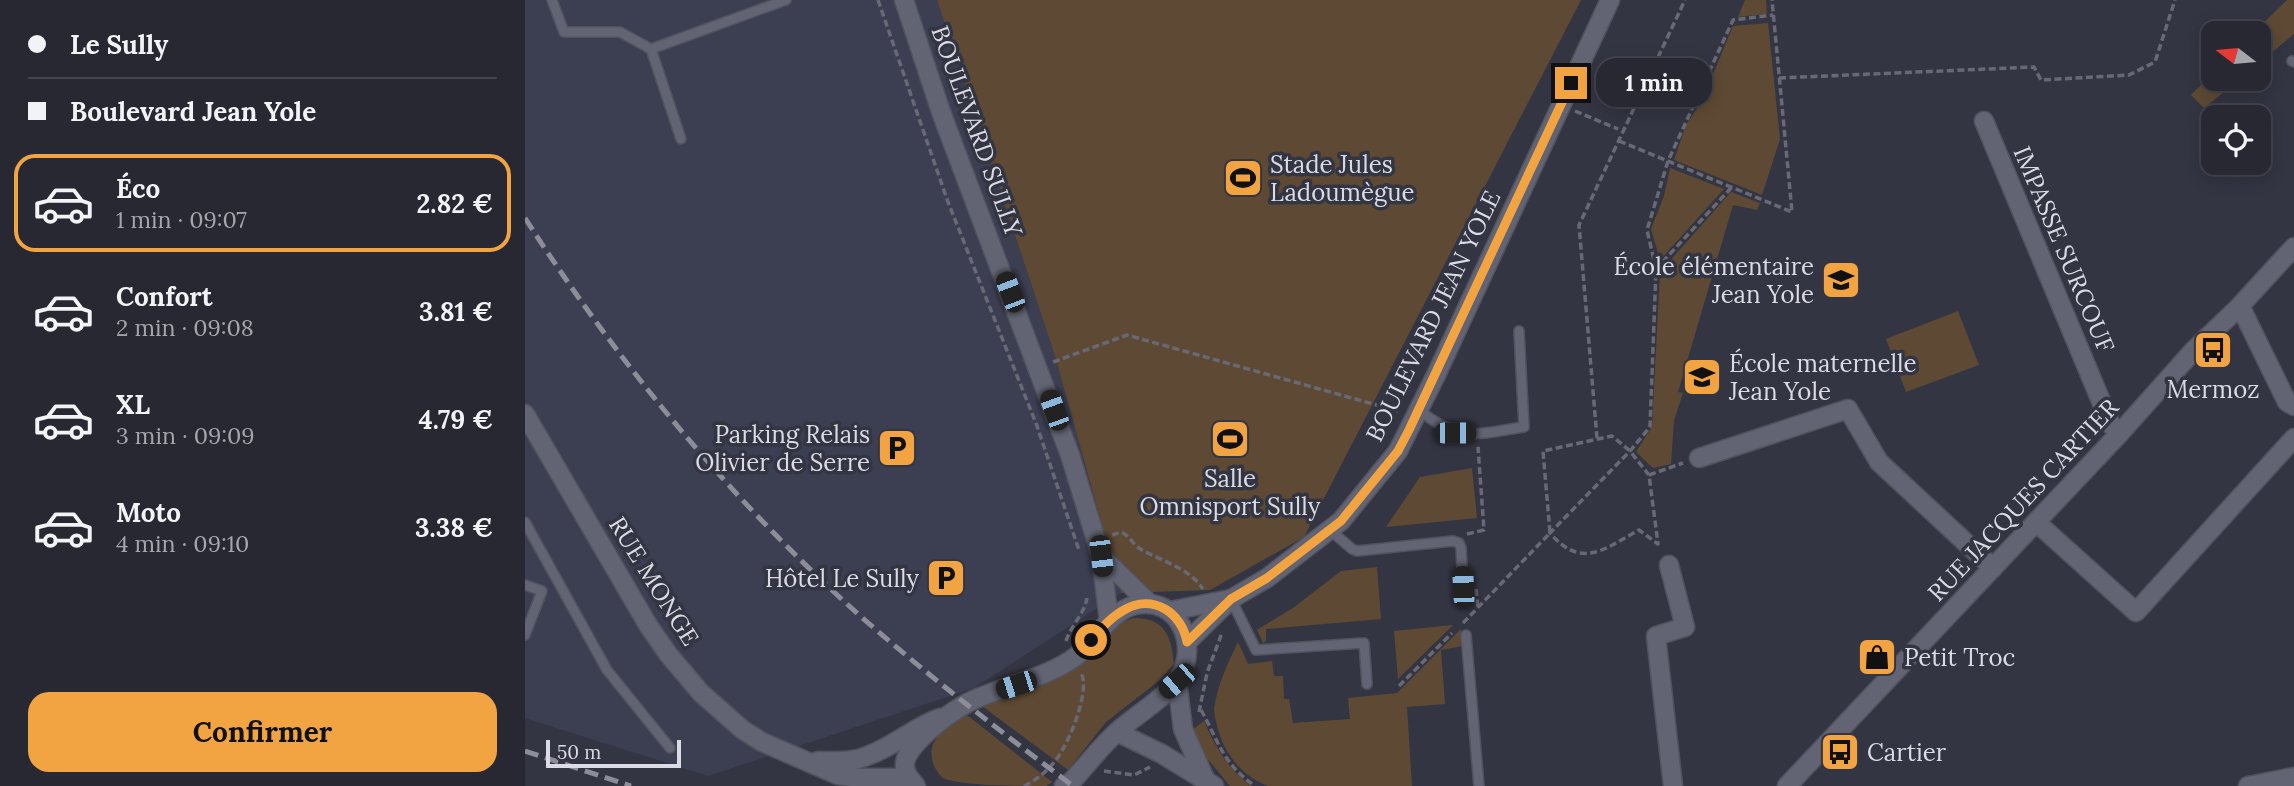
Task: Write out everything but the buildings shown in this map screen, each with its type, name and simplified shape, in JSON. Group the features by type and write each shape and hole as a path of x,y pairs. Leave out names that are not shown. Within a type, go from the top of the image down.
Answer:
{"street":[{"name":"BOULEVARD SULLY","path":"904,0 941,112 1070,455 1099,549 1109,621"},
{"name":"BOULEVARD JEAN YOLE","path":"1187,642 1214,608 1267,578 1330,530 1398,451 1610,0"},
{"name":"IMPASSE SURCOUF","path":"1984,121 2111,425 2120,433"},
{"name":"RUE JACQUES CARTIER","path":"1787,786 2120,433 2194,349 2238,309 2294,247"},
{"path":"2238,309 2243,312 2287,402 2294,407"},
{"path":"1699,458 1848,409 1879,461 1993,568"},
{"name":"RUE MONGE","path":"525,414 648,625 701,693 743,730 788,755 838,775 913,782"},
{"path":"2036,522 2136,612 2294,438"},
{"name":"BOULEVARD SULLY","path":"1099,549 1149,604"},
{"path":"1665,558 1685,627 1657,636 1673,786"},
{"path":"913,782 904,766 911,748 947,715 976,698 1016,685 1073,659 1109,621 1126,609 1149,604 1170,611 1182,625 1187,642 1185,667 1177,681 1117,732 1068,785"},
{"path":"1170,611 1214,608"},
{"path":"1177,681 1183,729 1209,782"},
{"name":"RUE MONGE","path":"811,762 842,762 867,757 928,722 947,715"},
{"path":"1117,732 1162,754 1209,782"},
{"path":"2248,786 2294,777"}],"lane":[{"path":"552,0 564,32 620,32 651,49 681,139"},
{"path":"651,49 786,0"},
{"path":"1419,410 1437,425 1455,433 1524,427 1519,331"},
{"path":"525,522 607,670 670,748"},
{"path":"1330,530 1357,551 1453,541 1459,543 1463,587"},
{"path":"525,584 542,591 525,635"},
{"path":"1231,599 1257,650 1364,643 1367,684"},
{"path":"1466,635 1479,786"}],"path":[{"path":"878,0 948,202 1037,426 1080,553 1099,549 1121,532 1128,535 1137,548 1157,555 1198,581 1224,628 1207,673 1201,710 1219,749 1241,775 1255,786"},
{"path":"1597,438 1579,225 1685,0"},
{"path":"1619,141 1792,212 1772,0"},
{"path":"1779,78 2034,66 2041,80 2129,75 2155,62 2175,0"},
{"path":"1399,686 1630,451 1650,427 1656,269 1647,230 1668,161 1733,20 1773,15"},
{"path":"1561,104 1618,130"},
{"path":"1656,269 1732,187"},
{"path":"1017,376 1127,335 1400,412"},
{"path":"1453,541 1484,530 1477,433"},
{"path":"1658,544 1639,530 1595,554 1585,555 1567,549 1550,533 1543,451 1612,436 1630,451 1649,475 1658,544 1665,558"},
{"path":"1649,475 1699,458"},
{"path":"1028,785 1039,778 1058,758 1085,689 1084,677 1073,659 1066,638 1083,614 1087,593"},
{"path":"1098,775 1102,771 1134,775"}],"shaded area":[{"path":"525,0 937,0 1055,356 1121,593 974,688 708,776 525,718"},
{"name":"Stade Jules Ladoumègue","path":"937,0 1581,0 1304,537 1210,590 1121,593 1055,356"},
{"path":"1745,0 1766,0 1767,14 1738,17"},
{"path":"2287,0 2294,0 2294,34 2271,53 2271,21 2265,21"},
{"path":"1768,23 1780,139 1762,195 1674,160 1686,125 1702,101 1733,26"},
{"path":"2201,85 2201,91 2225,91 2208,105 2201,105 2191,95"},
{"path":"1670,168 1724,189 1660,260 1651,229 1664,196"},
{"path":"1731,192 1760,203 1757,210 1733,205 1678,392 1683,393 1674,420 1671,464 1653,468 1636,452 1652,427 1660,272"},
{"path":"1958,311 1979,365 1906,392 1886,339"},
{"path":"1472,468 1477,518 1386,527 1420,477"},
{"path":"1377,567 1381,619 1266,629 1266,641 1263,643 1257,630 1293,608 1341,571"},
{"path":"1133,618 1152,621 1164,630 1171,645 1174,664 1160,680 1106,722 1068,770 978,703 1093,651 1121,623"},
{"path":"1453,625 1398,679 1394,631"},
{"path":"1461,629 1463,646 1441,650 1445,704 1407,707 1412,786 1268,786 1242,770 1224,745 1217,726 1215,700 1238,642 1248,664 1272,661 1274,676 1283,676 1284,699 1289,699 1293,723 1350,719 1348,698 1397,693"},
{"path":"967,715 1052,782 1046,786 1008,786 963,783 943,778 933,761 933,744 942,732"},
{"path":"1204,721 1223,756 1235,772 1251,786 1230,786 1202,752 1192,730"}],"railway":[{"path":"525,218 637,377 765,524 884,637 1073,786"},
{"path":"525,751 631,786"}],"place":[{"name":"Stade Jules Ladoumègue","path":"1243,178"},
{"name":"École élémentaire Jean Yole","path":"1841,280"},
{"name":"Mermoz","path":"2213,350"},
{"name":"École maternelle Jean Yole","path":"1702,377"},
{"name":"Salle Omnisport Sully","path":"1230,439"},
{"name":"Parking Relais Olivier de Serre","path":"897,448"},
{"name":"Hôtel Le Sully","path":"946,578"},
{"name":"Petit Troc","path":"1877,657"},
{"name":"Cartier","path":"1840,752"}],"route":[{"path":"1091,640 1109,621 1126,609 1149,604 1170,611 1182,625 1187,642 1231,599 1267,578 1341,521 1398,451 1571,83"}]}
